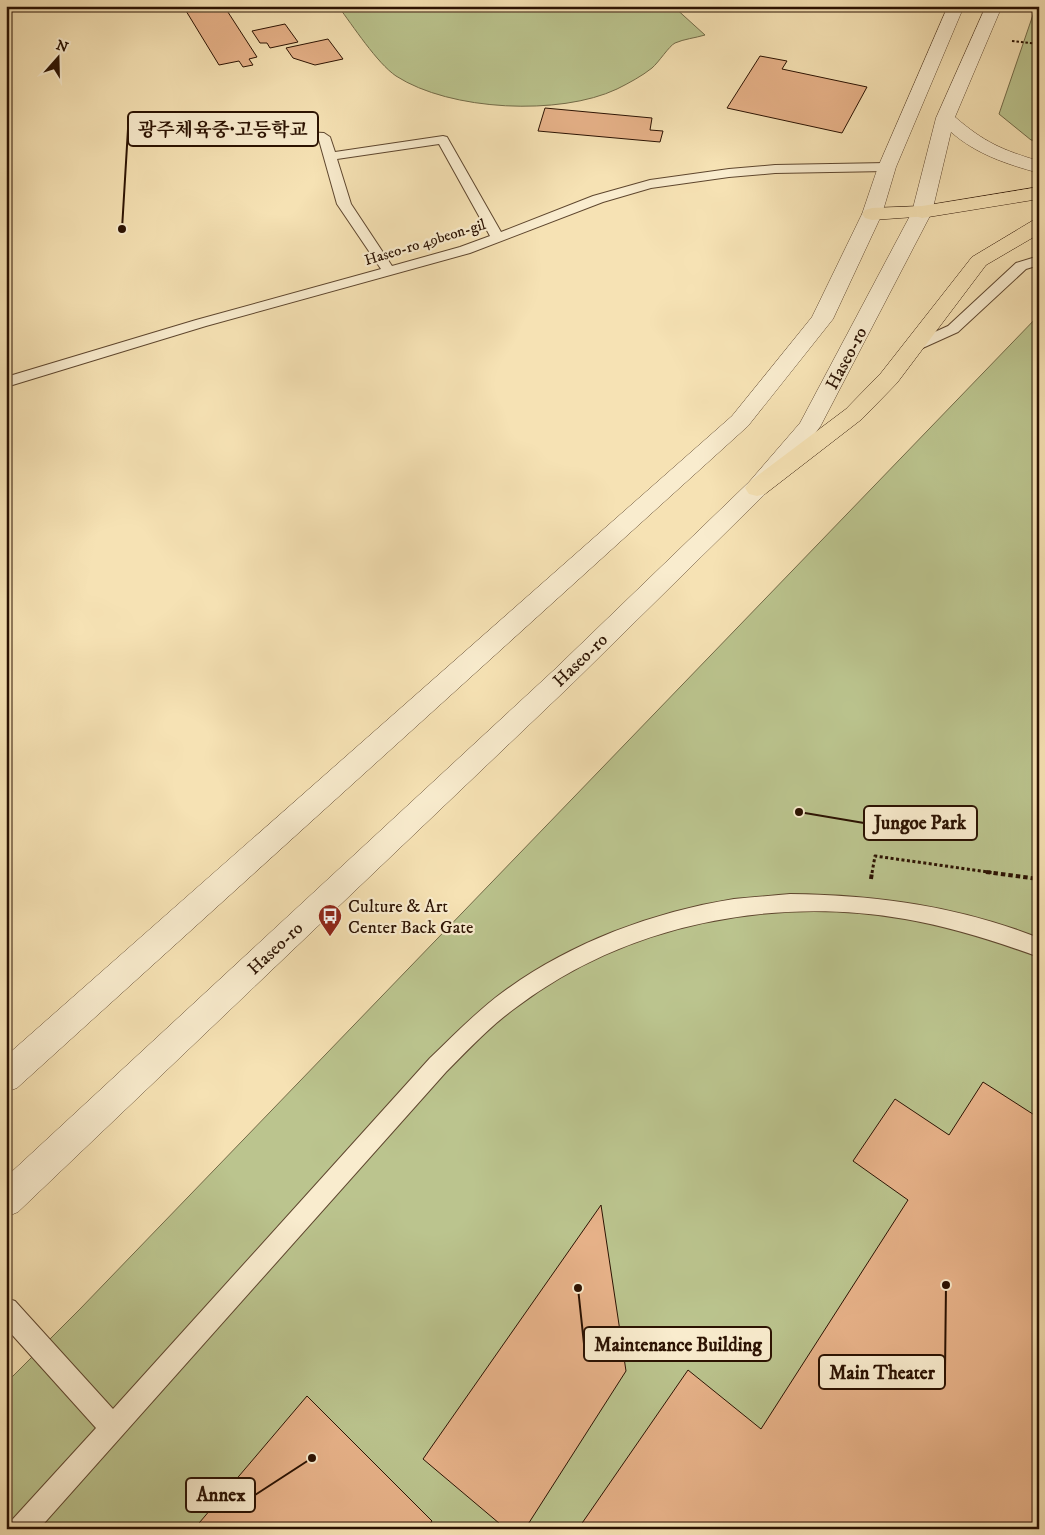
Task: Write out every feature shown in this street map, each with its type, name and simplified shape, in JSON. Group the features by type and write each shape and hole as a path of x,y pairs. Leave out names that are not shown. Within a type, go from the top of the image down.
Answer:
{"main road":[{"path":"922,212 1039,193"},
{"path":"872,214 922,212 1039,216"},
{"path":"757,488 854,414 889,378 979,261 1039,225"}],"street":[{"path":"6,1077 740,421 822,319 872,214 888,167 956,6"},
{"name":"Haseo-ro","path":"6,1200 563,677 757,488 809,427 922,212 946,118 994,6"},
{"path":"946,118 972,141 1004,157 1039,167"}],"lane":[{"path":"227,129 252,133 324,137 344,204 389,271"},
{"path":"330,156 443,140 497,237"},
{"name":"Haseo-ro 49beon-gil","path":"6,382 201,323 465,250 598,199 650,184 728,173 766,170 888,167"},
{"path":"911,348 953,329 1021,266 1039,260"},
{"path":"21,1529 438,1065 486,1018 523,990 609,942 651,927 691,916 770,903 868,904 936,916 1024,941 1039,948"},
{"path":"6,1310 113,1428"}],"path":[{"path":"1012,41 1039,44"},
{"path":"868,904 875,856 1039,879"}],"green space":[{"path":"338,6 673,6 705,35 675,43 644,74 617,89 593,98 536,106 505,106 445,97 419,88 396,76 373,53"},
{"path":"1036,6 1039,6 1039,141 1031,140 999,114"},
{"path":"1039,315 1039,1529 6,1529 6,1383 80,1309"}],"building":[{"path":"183,6 224,6 257,57 249,59 253,65 243,67 239,61 219,65"},
{"path":"285,24 298,42 270,48 267,43 260,43 252,31"},
{"path":"328,39 343,59 315,65 293,58 286,48"},
{"path":"760,56 787,61 782,69 867,87 842,133 727,108"},
{"path":"545,108 652,118 650,130 663,131 660,142 538,131"},
{"path":"983,1082 1039,1118 1039,1529 578,1529 688,1370 761,1429 908,1200 853,1161 895,1099 949,1135"},
{"path":"601,1205 626,1371 525,1529 506,1529 423,1459"},
{"path":"307,1396 432,1521 426,1529 194,1529"}],"place":[{"name":"광주체육중·고등학교","path":"122,229"},
{"name":"Jungoe Park","path":"799,812"},
{"name":"Culture & Art Center Back Gate","path":"330,937"},
{"name":"Main Theater","path":"946,1285"},
{"name":"Maintenance Building","path":"578,1288"},
{"name":"Annex","path":"312,1458"}]}
